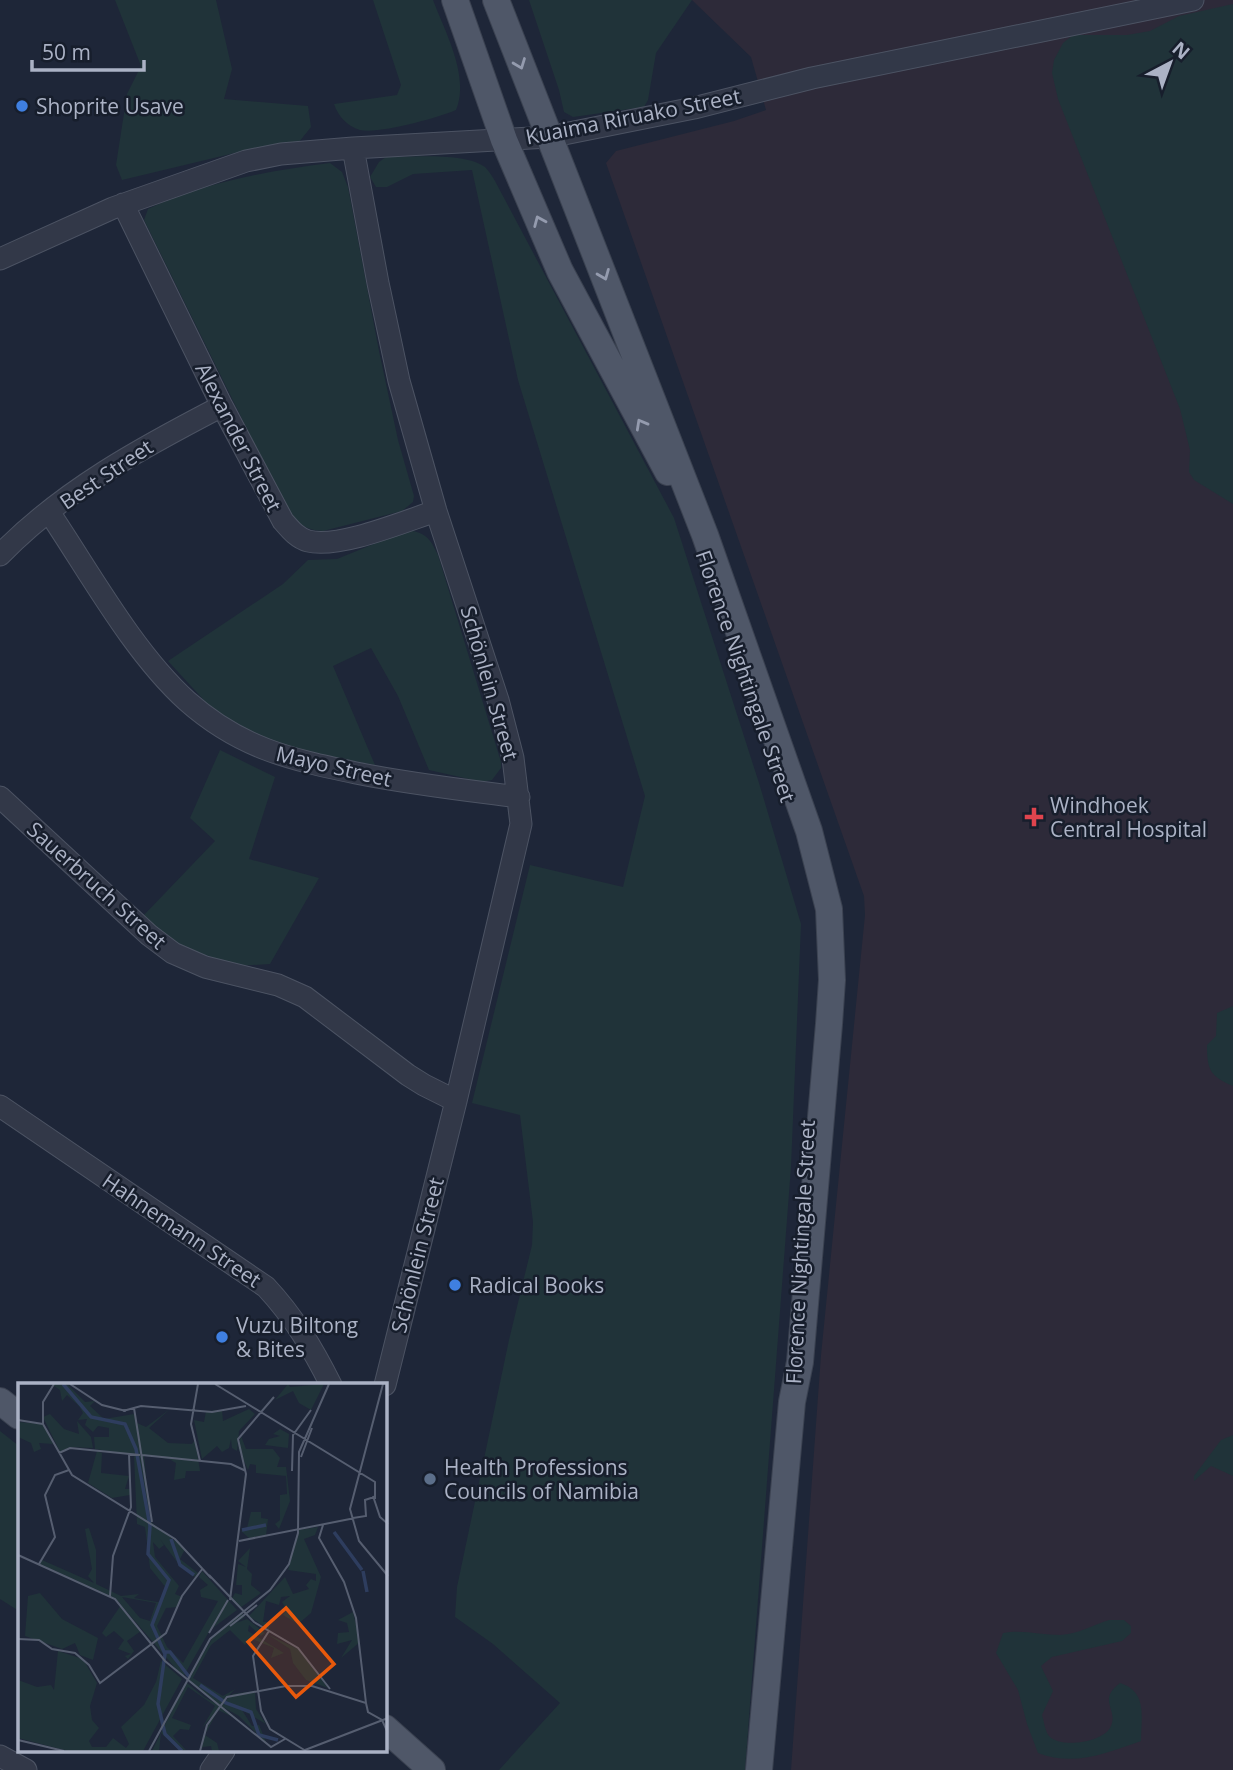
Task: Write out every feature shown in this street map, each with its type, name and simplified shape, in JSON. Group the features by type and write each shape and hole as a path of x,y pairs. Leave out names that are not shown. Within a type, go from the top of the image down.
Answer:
{"main road":[{"name":"Florence Nightingale Street","path":"455,0 504,140 560,271 688,513 797,821 812,877 821,934 821,977 790,1360 792,1402"},
{"name":"Florence Nightingale Street","path":"496,0 705,535 809,831 829,909 832,980 829,1024 800,1362 792,1402 758,1770"},
{"path":"0,1401 18,1415"},
{"path":"387,1730 432,1770"}],"street":[{"name":"Kuaima Riruako Street","path":"0,260 123,204 246,161 281,154 353,148 549,137 694,107 812,78 1193,0"},
{"name":"Schönlein Street","path":"353,148 399,381 436,511 498,700 513,758 521,824 386,1383"},
{"name":"Alexander Street","path":"123,204 222,406 283,520 295,534 309,541 331,542 349,539 436,511"},
{"name":"Best Street","path":"0,555 49,512 94,479 139,449 222,406"},
{"name":"Mayo Street","path":"49,512 159,671 186,700 232,734 291,760 400,782 519,797"},
{"name":"Sauerbruch Street","path":"0,797 149,935 173,953 205,967 278,985 305,997 416,1080 456,1101"},
{"name":"Hahnemann Street","path":"0,1106 266,1287 285,1307 309,1342 330,1383"},
{"path":"211,1770 223,1752"},
{"path":"0,1756 26,1770"}],"shaded area":[{"path":"115,0 216,0 232,69 224,99 308,106 311,127 299,142 243,151 122,180 116,165 127,94 141,66"},
{"path":"373,0 433,0 458,69 460,97 456,110 408,124 369,131 355,128 341,116 334,104 397,95 401,85"},
{"path":"529,0 692,0 656,53 648,100 644,107 573,117 564,112"},
{"name":"Windhoek Central Hospital","path":"692,0 1233,0 1233,1770 791,1770 821,1355 865,915 864,896 606,163 616,151 734,121 766,110 751,57"},
{"path":"1233,4 1233,504 1194,480 1189,472 1190,450 1180,409 1058,99 1052,73 1054,60 1063,43 1073,35 1127,35 1150,31 1179,16"},
{"path":"437,156 465,159 485,167 495,181 674,518 801,924 791,1167 745,1770 499,1770 560,1703 493,1644 455,1617 457,1587 509,1340 532,1245 533,1222 520,1115 472,1103 530,865 623,887 645,796 518,380 472,170 413,174 387,187 376,187 370,177 379,162 386,157"},
{"path":"330,163 342,172 348,187 398,440 414,496 413,502 402,511 323,531 301,524 285,506 144,220 148,209 192,192 260,174"},
{"path":"408,530 427,537 438,555 501,762 501,768 492,780 482,782 429,770 398,696 371,648 333,666 375,765 270,746 212,709 168,661 283,584 308,560 337,559"},
{"path":"220,750 275,777 249,859 319,878 270,964 236,966 184,950 164,936 144,915 215,841 190,818"},
{"path":"1233,1006 1233,1086 1219,1079 1211,1071 1207,1045 1216,1036 1217,1013"},
{"path":"0,1431 18,1445 18,1610 0,1599"},
{"path":"1233,1435 1233,1476 1211,1466 1194,1481 1194,1476 1221,1440"},
{"path":"1109,1620 1124,1620 1131,1626 1131,1633 1122,1641 1052,1657 1041,1666 1053,1691 1042,1715 1046,1731 1055,1740 1071,1743 1090,1740 1106,1733 1112,1722 1110,1695 1120,1683 1135,1692 1139,1699 1142,1714 1141,1741 1103,1754 1077,1759 1038,1753 1018,1690 996,1653 1003,1633 1067,1634"}],"place":[{"name":"Shoprite Usave","path":"22,106"},
{"name":"Windhoek Central Hospital","path":"1034,817"},
{"name":"Radical Books","path":"455,1285"},
{"name":"Vuzu Biltong & Bites","path":"222,1337"},
{"name":"Health Professions Councils of Namibia","path":"430,1479"}]}
